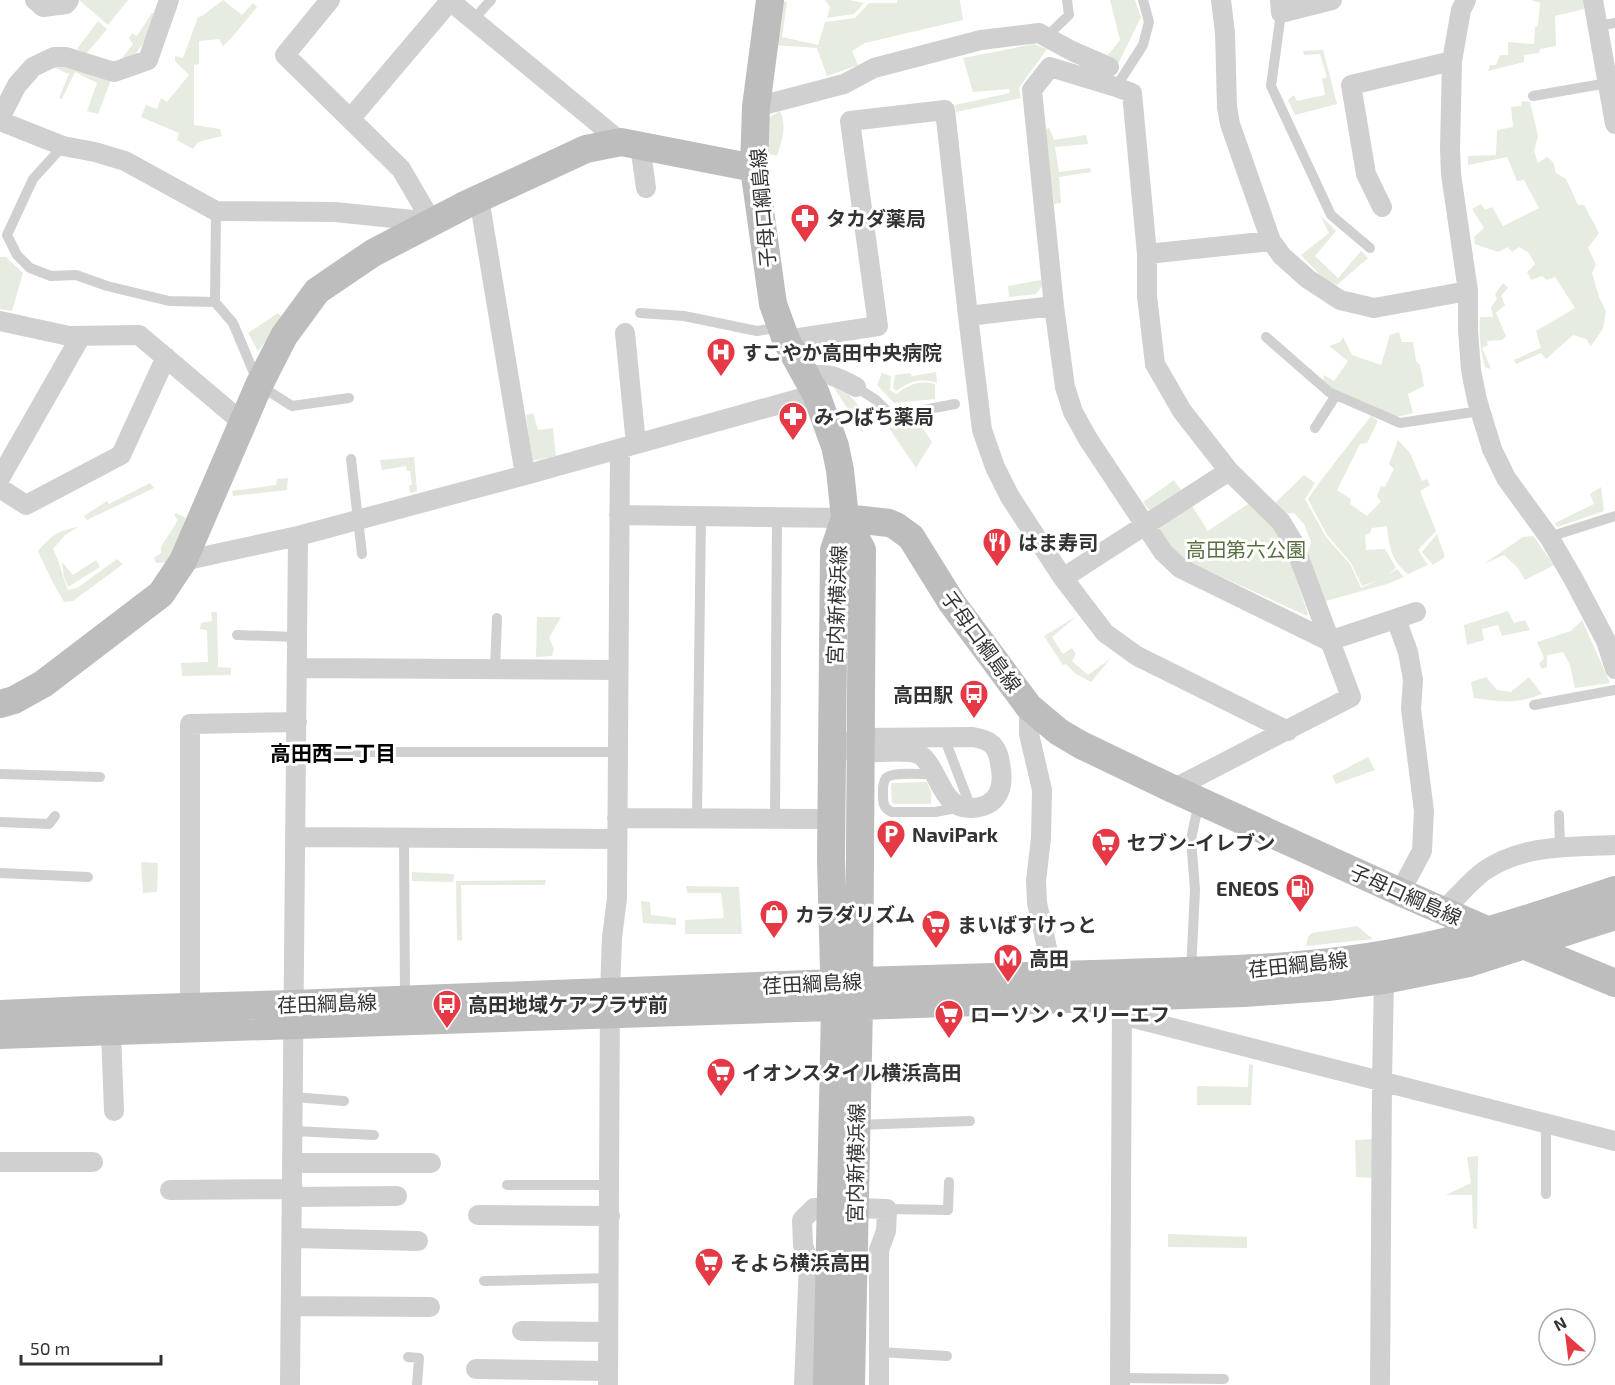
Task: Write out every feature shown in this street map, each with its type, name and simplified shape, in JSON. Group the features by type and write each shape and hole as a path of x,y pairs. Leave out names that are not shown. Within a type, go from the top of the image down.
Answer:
{"main road":[{"name":"子母口綱島線","path":"770,0 756,107 754,168 770,291 784,333 812,385 835,446 845,518 889,523 904,530 911,537 952,603 1029,707 1066,736 1173,789 1400,892 1615,983"},
{"path":"0,704 14,700 43,684 161,594 183,561 259,386 284,336 317,291 373,253 479,198 586,149 631,143 754,168"},
{"name":"宮内新横浜線","path":"845,518 862,550 861,745 847,994 843,1208 850,1385"},
{"name":"宮内新横浜線","path":"827,1385 843,1208 856,1125 847,994 831,859 834,550 845,518"},
{"name":"荏田綱島線","path":"0,1014 190,1008 294,1015 847,994 1053,975 1240,969 1323,963 1402,951 1487,930 1545,914 1615,890"},
{"name":"荏田綱島線","path":"847,994 1122,1006 1328,987 1384,980 1469,963 1615,916"},
{"name":"荏田綱島線","path":"0,1035 111,1032 294,1015 405,1000 610,1003"}],"street":[{"path":"35,0 43,7 66,4 69,0"},
{"path":"351,118 449,0 631,143 646,188"},
{"path":"1221,0 1230,124 1271,241 1282,256 1308,279 1340,300 1374,308 1468,291"},
{"path":"1280,7 1332,0"},
{"path":"1466,0 1461,10 1452,61 1450,149 1451,174 1468,291 1471,370 1480,411 1492,449 1506,478 1549,537 1610,638 1615,669"},
{"path":"1593,0 1606,24 1608,83 1615,119"},
{"path":"168,1 148,60 114,72 66,57 54,57 33,67 17,85 0,119 63,146 125,161 216,212 334,212 432,222"},
{"path":"319,4 285,55 401,169 432,222"},
{"path":"756,107 844,84 874,68 981,40 1039,33 1072,51 1109,66"},
{"path":"1382,207 1366,174 1351,85 1452,61"},
{"path":"1173,789 1351,697 1329,642 1293,542 1281,522 1229,471 1182,411 1155,364 1147,296 1147,254 1132,93 1050,67 1032,90 1054,306 1065,387 1073,412 1088,439 1163,552 1180,568 1329,642 1416,612"},
{"path":"784,333 878,326 850,121 945,110 982,430 994,467 1010,497 1063,578 1105,633 1137,656 1288,731"},
{"path":"479,198 525,475"},
{"path":"1147,254 1271,241"},
{"path":"968,316 1054,306"},
{"path":"0,321 69,336 139,334 243,423"},
{"path":"476,1369 608,1378 610,1003 612,938 617,898 619,515 628,447 625,333"},
{"path":"0,478 81,336"},
{"path":"0,488 26,505 121,455 166,357"},
{"path":"183,561 298,536 628,447 812,385 828,374 856,387"},
{"path":"1063,578 1229,471"},
{"path":"619,515 845,518"},
{"path":"291,1385 298,536"},
{"path":"1396,619 1408,652 1413,680 1411,709 1424,811 1422,851 1400,892"},
{"path":"297,668 618,670"},
{"path":"1029,707 1029,734 1042,790 1041,838 1036,881 1037,903 1053,975"},
{"path":"190,1008 190,724 297,722"},
{"path":"832,747 944,737 981,739 990,743 996,750 1003,776 1001,788 995,800 984,806 966,808 954,803 948,797 923,758 913,753 861,745"},
{"path":"932,772 944,737"},
{"path":"617,818 832,819"},
{"path":"297,837 617,839"},
{"path":"1443,910 1483,872 1529,851 1560,847 1615,845"},
{"path":"1380,1385 1384,980"},
{"path":"1120,1381 1122,1006 1382,1082 1615,1141"},
{"path":"111,1032 114,1111"},
{"path":"0,1162 93,1162"},
{"path":"294,1163 431,1164"},
{"path":"170,1190 397,1196"},
{"path":"804,1385 809,1263 803,1245 802,1220 814,1208 887,1209 886,1231 879,1250 879,1385"},
{"path":"478,1215 610,1216"},
{"path":"292,1238 418,1241"},
{"path":"292,1306 430,1306"},
{"path":"522,1331 608,1332"}],"lane":[{"path":"473,20 490,0"},
{"path":"1046,37 1069,15 1067,0"},
{"path":"1116,87 1143,45 1149,21 1143,0"},
{"path":"1280,7 1271,86 1330,215 1370,248"},
{"path":"1533,96 1608,83"},
{"path":"63,146 33,179 7,235 17,255 30,267 51,276 76,275 107,286 169,301 215,302"},
{"path":"216,212 215,302 233,323 259,386 292,406 350,398"},
{"path":"640,313 684,316 757,331 784,333"},
{"path":"1266,337 1329,392 1400,423 1480,411"},
{"path":"856,387 876,400 892,416 954,405"},
{"path":"1315,428 1336,395"},
{"path":"351,459 362,554"},
{"path":"698,818 701,516"},
{"path":"1549,537 1615,516"},
{"path":"775,818 777,517"},
{"path":"495,669 497,618"},
{"path":"237,635 297,637"},
{"path":"1534,705 1615,690"},
{"path":"932,772 893,775 887,778 883,784 883,801 886,808 892,812 935,812 966,808 944,737"},
{"path":"297,752 617,752"},
{"path":"0,774 100,777"},
{"path":"1191,971 1195,890 1191,839 1199,801"},
{"path":"1559,814 1560,847"},
{"path":"0,822 49,824 55,816"},
{"path":"404,838 405,1000"},
{"path":"0,873 88,877"},
{"path":"294,1097 344,1101"},
{"path":"856,1125 970,1121"},
{"path":"1546,1123 1546,1194"},
{"path":"294,1131 374,1135"},
{"path":"887,1209 948,1210 949,1182"},
{"path":"507,1185 610,1185"},
{"path":"484,1281 610,1278"},
{"path":"879,1352 947,1356"},
{"path":"408,1357 419,1358 417,1385"},
{"path":"1120,1381 1224,1378"}],"green space":[{"path":"79,0 128,0 108,25"},
{"path":"223,0 242,15 253,3 257,7 223,46 219,39 199,41 199,64 194,65 194,125 220,129 222,136 198,142 193,149 177,140 179,133 141,117 146,105 157,109 161,98 167,102 189,75 175,61 175,56 183,58 198,17"},
{"path":"825,0 849,0 864,3 854,14 827,18 830,7"},
{"path":"897,0 960,0 963,20 865,43 852,51 858,65 827,76 817,48 774,45 782,1 787,2 782,37 818,45 825,22 855,18 869,3 897,3"},
{"path":"1110,0 1135,0 1141,17 1118,64 1108,55 1120,40"},
{"path":"1531,0 1583,0 1584,9 1555,16 1556,46 1540,49 1539,53 1524,55 1524,62 1488,71 1490,65 1496,65 1500,55 1508,55 1508,42 1534,44 1540,3"},
{"path":"152,13 155,13 146,40 136,53 119,62 133,44 129,38 132,33 137,36"},
{"path":"98,21 107,29 86,54 77,49"},
{"path":"1034,44 1047,49 1019,88 1021,98 956,112 955,105 1010,93 1009,89 973,92 963,58"},
{"path":"1323,50 1337,104 1295,115 1288,100 1294,95 1297,101 1325,95 1322,79 1327,77 1320,54 1304,55 1303,51"},
{"path":"57,64 111,80 98,114 87,111 97,83 75,72 62,99 59,98 69,74 53,67"},
{"path":"1522,101 1530,102 1538,136 1534,151 1538,163 1547,157 1553,162 1556,173 1566,179 1578,205 1584,205 1599,233 1588,248 1596,264 1592,273 1606,311 1603,329 1591,346 1586,339 1573,335 1546,359 1541,353 1516,364 1514,360 1541,348 1536,331 1575,308 1555,277 1547,280 1542,276 1531,280 1527,272 1535,264 1529,253 1519,247 1512,252 1508,247 1498,252 1475,244 1474,237 1484,228 1472,209 1481,204 1485,210 1492,207 1503,226 1539,208 1524,180 1517,181 1507,157 1468,165 1468,156 1496,155 1497,130 1513,127 1511,107 1521,106"},
{"path":"780,111 783,128 777,156 766,153 767,119"},
{"path":"1049,128 1054,140 1086,135 1088,144 1055,147 1059,172 1090,168 1091,172 1059,177 1061,203 1054,204 1045,129"},
{"path":"1320,215 1336,231 1315,256 1338,278 1361,251 1368,258 1337,285 1327,282 1301,255 1329,233"},
{"path":"0,257 6,257 23,273 12,311 0,309"},
{"path":"1041,280 1043,285 1036,294 1009,297 1008,286"},
{"path":"1503,283 1508,288 1501,296 1505,305 1496,313 1506,336 1502,340 1487,341 1488,345 1482,348 1491,369 1485,367 1482,354 1480,317 1493,317 1491,307 1497,299 1495,294"},
{"path":"278,313 283,319 258,351 248,333"},
{"path":"1399,332 1402,342 1413,342 1424,386 1408,394 1413,413 1397,417 1323,382 1324,375 1334,381 1348,361 1329,346 1340,342 1343,337 1352,355 1381,365 1390,335"},
{"path":"936,372 937,383 920,381 896,391 893,388 895,375 910,373 912,376"},
{"path":"882,373 891,376 890,390 896,394 914,384 935,384 935,399 894,403 877,385"},
{"path":"836,381 861,408 863,433 831,383"},
{"path":"533,413 538,430 553,428 556,456 532,461 526,415"},
{"path":"1371,416 1378,421 1367,443 1360,444 1337,490 1351,499 1350,504 1367,516 1381,502 1377,496 1381,486 1385,487 1394,469 1389,464 1398,440 1410,453 1422,481 1427,479 1430,485 1420,491 1436,531 1418,550 1428,565 1408,574 1398,564 1392,553 1387,526 1372,528 1370,533 1365,535 1366,550 1385,549 1396,568 1388,575 1397,569 1404,577 1326,601 1306,556 1311,542 1304,524 1294,513 1284,514 1275,503 1304,475 1315,483 1305,499 1326,537 1350,564 1361,588 1379,580 1362,586 1351,563 1327,535 1308,499"},
{"path":"917,420 932,442 916,468 889,428"},
{"path":"414,457 417,491 410,493 409,486 412,484 410,471 407,471 406,466 382,470 380,460"},
{"path":"288,478 287,490 233,496 232,491 276,485 277,479"},
{"path":"1174,480 1182,491 1150,511 1143,502"},
{"path":"150,483 154,488 87,520 84,516 107,501 109,504"},
{"path":"1601,487 1604,511 1557,527 1555,523 1594,504 1590,494"},
{"name":"高田第六公園","path":"1189,501 1208,531 1251,502 1276,528 1283,541 1307,616 1187,561 1170,546 1159,529 1161,520"},
{"path":"176,513 186,518 171,562 156,563 154,558 161,553 161,547 178,520 174,515"},
{"path":"78,527 65,535 53,549 68,590 77,588 117,559 123,564 73,601 64,602 38,551 55,534"},
{"path":"1437,534 1445,557 1433,565 1422,552"},
{"path":"1533,536 1554,565 1525,580 1518,568 1504,555 1484,564 1523,537"},
{"path":"96,560 100,567 68,587 62,562 73,575"},
{"path":"1508,611 1514,623 1525,620 1530,630 1502,636 1498,625 1482,629 1484,640 1467,645 1464,625"},
{"path":"211,612 217,612 218,667 231,668 231,675 182,676 181,663 208,662 207,630 200,629 201,623 212,621"},
{"path":"1077,616 1052,637 1063,654 1072,648 1076,654 1072,661 1088,675 1111,658 1091,682 1076,674 1066,664 1063,665 1044,636"},
{"path":"537,617 561,617 549,638 554,649 552,656 536,657"},
{"path":"1582,620 1610,683 1575,688 1570,665 1563,652 1547,655 1547,667 1542,669 1539,664 1544,658 1537,642 1571,631"},
{"path":"1486,677 1497,690 1511,692 1529,677 1542,694 1508,701 1474,698 1471,682"},
{"path":"1368,757 1375,770 1336,784 1332,776"},
{"path":"927,782 931,791 931,804 894,804 892,802 892,783"},
{"path":"141,862 158,863 157,892 143,893"},
{"path":"412,872 454,874 453,882 412,881"},
{"path":"546,880 545,885 461,885 462,941 457,940 456,881"},
{"path":"686,886 739,887 742,934 685,934 685,920 724,918 721,893 687,893"},
{"path":"641,901 650,902 651,915 676,918 676,925 643,923"},
{"path":"1357,926 1373,939 1306,946 1308,937 1312,933"},
{"path":"1249,1064 1253,1065 1251,1105 1197,1105 1197,1086 1248,1087"},
{"path":"1374,1139 1374,1178 1356,1177 1355,1140"},
{"path":"1478,1156 1477,1229 1473,1228 1472,1195 1446,1195 1471,1183 1467,1157"},
{"path":"1168,1234 1247,1237 1247,1248 1168,1247"}],"place":[{"name":"タカダ薬局","path":"805,244"},
{"name":"すこやか高田中央病院","path":"721,378"},
{"name":"みつばち薬局","path":"793,442"},
{"name":"はま寿司","path":"997,568"},
{"name":"高田駅","path":"974,720"},
{"name":"NaviPark","path":"891,860"},
{"name":"セブン-イレブン","path":"1106,868"},
{"name":"ENEOS","path":"1300,914"},
{"name":"カラダリズム","path":"774,940"},
{"name":"まいばすけっと","path":"936,950"},
{"name":"高田","path":"1008,984"},
{"name":"高田地域ケアプラザ前","path":"447,1030"},
{"name":"ローソン・スリーエフ","path":"949,1040"},
{"name":"イオンスタイル横浜高田","path":"721,1098"},
{"name":"そよら横浜高田","path":"709,1288"}],"district":[{"name":"高田西二丁目","path":"333,752"}]}
